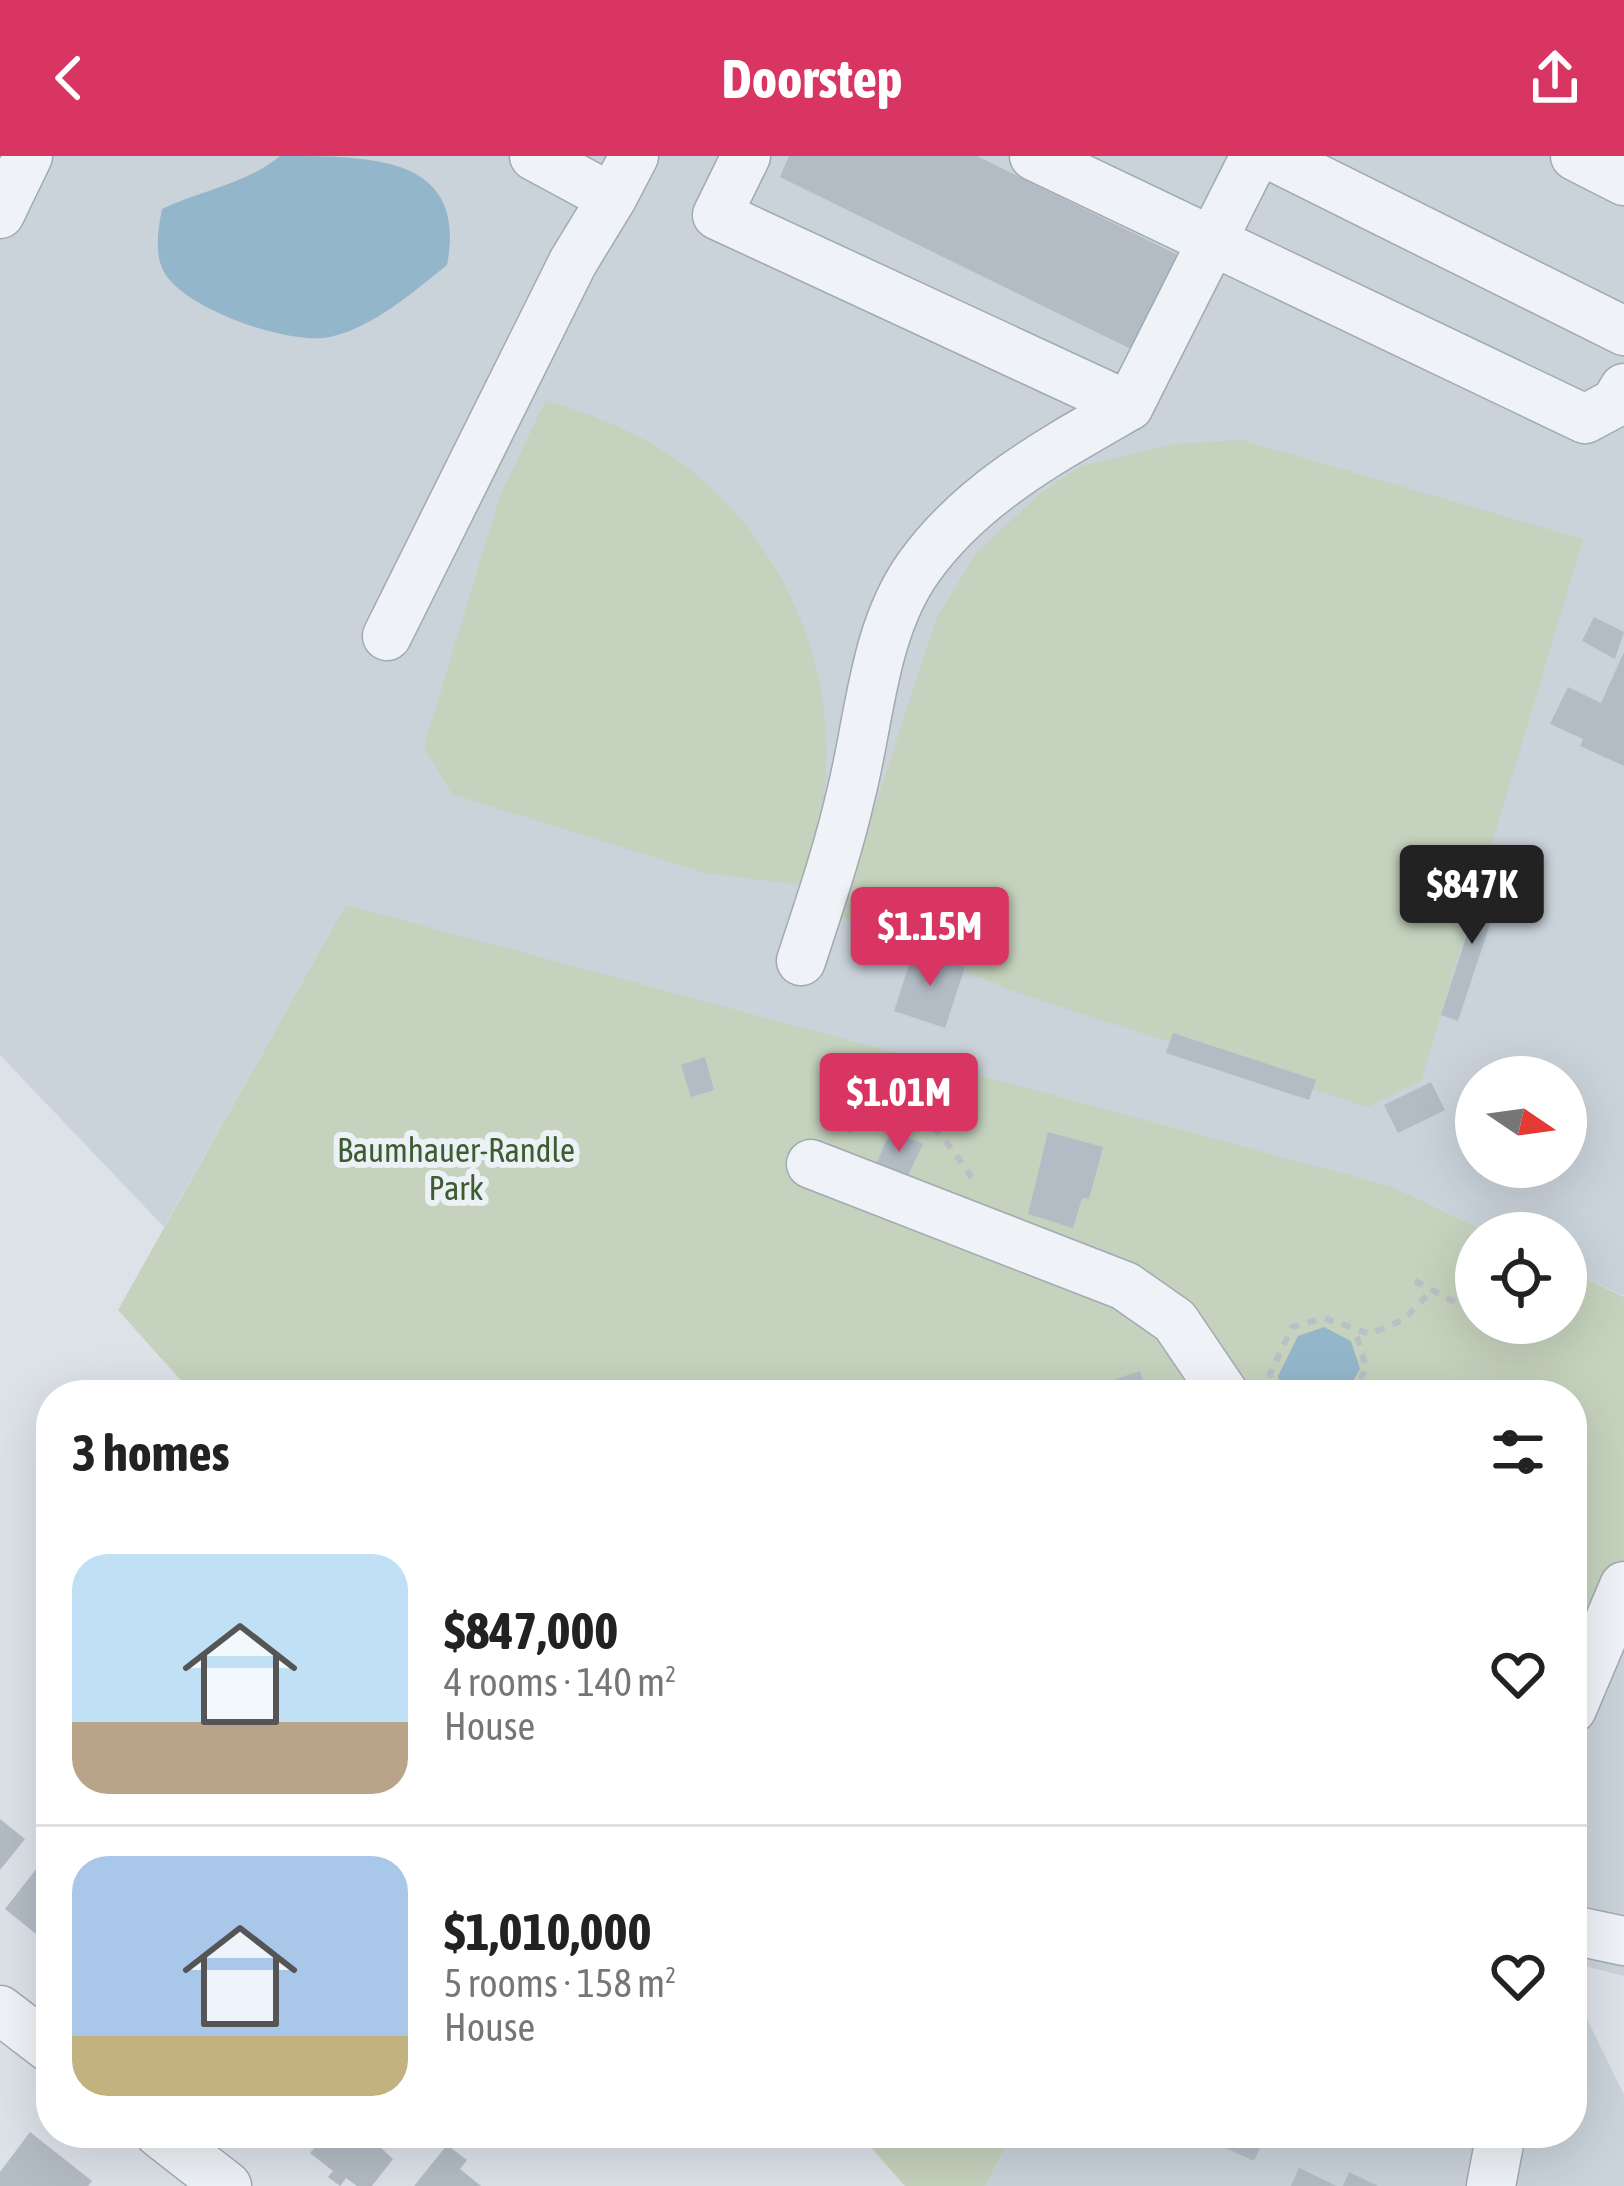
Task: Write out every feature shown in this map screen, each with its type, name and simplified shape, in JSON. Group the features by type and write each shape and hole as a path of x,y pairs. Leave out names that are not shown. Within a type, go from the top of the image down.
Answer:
{"street":[{"path":"0,214 28,156"},
{"path":"387,636 573,262 623,177 534,156"},
{"path":"746,156 717,214 1129,406"},
{"path":"1034,156 1585,419 1615,403 1624,388"},
{"path":"801,961 846,815 895,607 920,566 972,509 1023,467 1129,406 1255,156"},
{"path":"1272,156 1624,331"},
{"path":"1575,156 1624,181"},
{"path":"828,1171 1009,1237 1125,1286 1174,1321 1215,1380"},
{"path":"1587,1673 1624,1586"},
{"path":"1587,1933 1624,1941"},
{"path":"0,2010 36,2038"},
{"path":"178,2148 227,2186"},
{"path":"1491,2186 1498,2148"}],"path":[{"path":"828,1171 842,1155 856,1114 872,1105 902,1105 945,1136 1009,1237"},
{"path":"1415,1281 1455,1302"},
{"path":"1272,1380 1270,1374 1292,1327 1324,1318 1355,1333 1389,1328 1432,1290"},
{"path":"1355,1333 1366,1368 1360,1380"}],"shaded area":[{"path":"0,156 1624,156 1624,1296 1587,1279 1587,1212 1455,1212 1455,1217 1389,1186 346,906 164,1227 0,1055"},
{"path":"1624,1550 1624,1976 1587,1967 1587,1635"},
{"path":"1587,2019 1624,2095 1624,2186 985,2186 1005,2148 1587,2148"}],"green space":[{"path":"546,400 637,436 705,482 769,558 792,601 822,696 826,745 823,806 802,885 705,873 452,794 424,747 500,496"},
{"path":"1241,440 1583,539 1421,1081 1367,1107 1010,990 839,916 937,617 977,552 1041,493 1081,466 1176,444"},
{"name":"Baumhauer-Randle Park","path":"346,905 1390,1186 1455,1217 1455,1344 1587,1344 1587,1279 1624,1297 1624,1586 1587,1674 1587,1380 181,1380 118,1310"},
{"path":"871,2148 1005,2148 985,2186 905,2186"}],"water":[{"path":"280,156 380,162 428,183 443,202 450,229 447,265 377,317 330,337 265,330 193,299 175,286 161,265 162,209 238,180"},
{"path":"1324,1327 1351,1341 1360,1369 1354,1380 1279,1380 1298,1336"}],"building":[{"path":"789,156 977,156 1180,256 1135,351 780,177"},
{"path":"1594,617 1624,632 1615,659 1582,641"},
{"path":"1624,652 1624,766 1580,746 1583,739 1550,724 1568,687 1601,703"},
{"path":"1486,875 1504,881 1458,1021 1441,1015"},
{"path":"914,950 965,967 945,1028 894,1011"},
{"path":"1173,1033 1316,1080 1309,1100 1166,1053"},
{"path":"705,1057 714,1090 691,1097 681,1065"},
{"path":"1431,1082 1445,1110 1398,1133 1384,1105"},
{"path":"891,1130 923,1144 906,1180 875,1167"},
{"path":"1048,1132 1103,1147 1089,1199 1082,1198 1073,1228 1028,1214"},
{"path":"1140,1371 1143,1380 1113,1380"},
{"path":"0,1819 25,1839 0,1870"},
{"path":"36,1869 36,1934 5,1909"},
{"path":"30,2132 36,2137 36,2148 50,2148 92,2181 88,2186 0,2186 0,2172"},
{"path":"314,2148 381,2148 393,2159 372,2186 357,2186 346,2178 340,2186 328,2177 333,2171 310,2153"},
{"path":"445,2148 451,2148 467,2160 460,2169 481,2186 414,2186"},
{"path":"1226,2148 1260,2148 1254,2161"},
{"path":"1299,2168 1337,2186 1291,2186"},
{"path":"1349,2172 1378,2186 1343,2186"}]}
